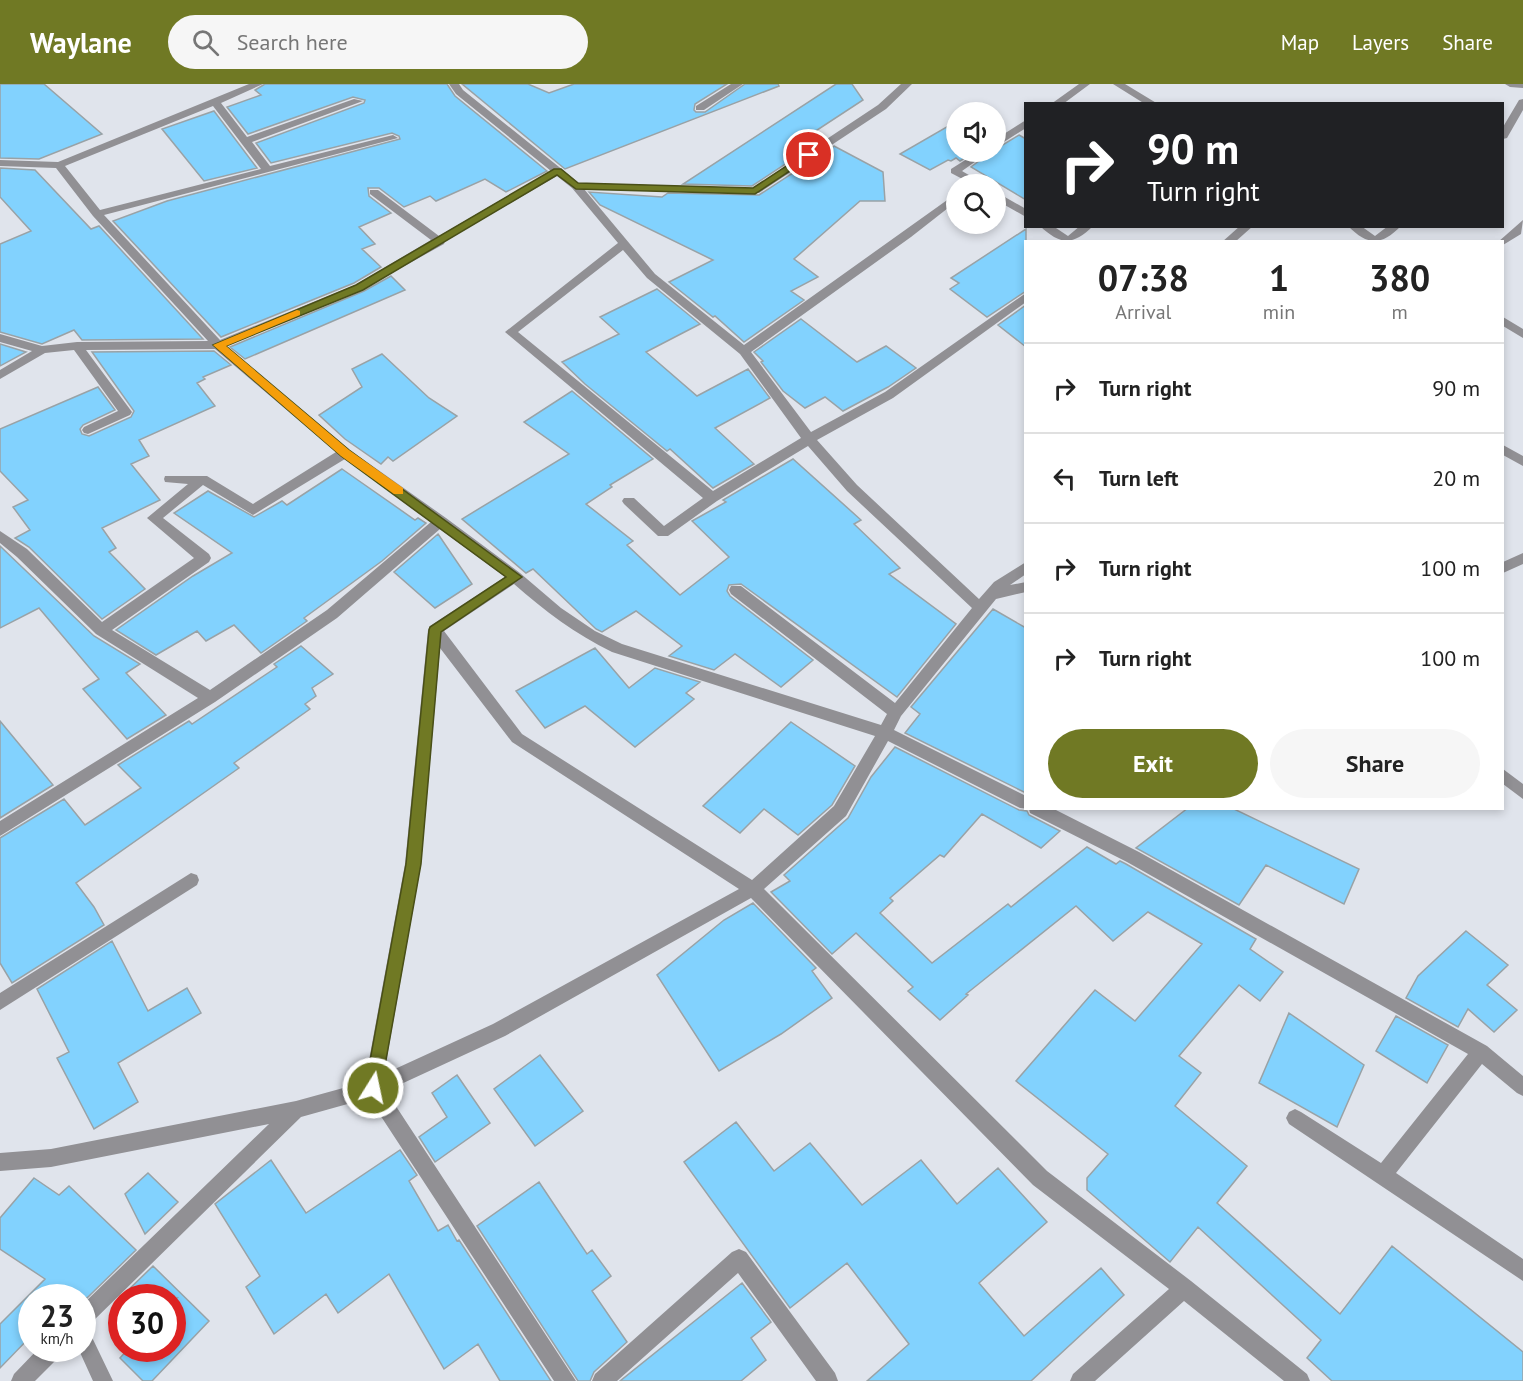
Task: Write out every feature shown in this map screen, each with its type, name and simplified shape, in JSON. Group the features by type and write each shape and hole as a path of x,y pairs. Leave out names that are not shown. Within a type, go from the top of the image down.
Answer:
{"street":[{"path":"0,163 59,165 258,84"},
{"path":"700,108 738,84"},
{"path":"576,186 755,191 882,107 908,84"},
{"path":"1059,102 1085,84"},
{"path":"1118,84 1150,102"},
{"path":"1510,84 1523,85"},
{"path":"460,88 576,186 651,276 744,351 809,439 852,488 980,608"},
{"path":"246,141 358,101"},
{"path":"215,102 267,169"},
{"path":"1504,134 1523,102"},
{"path":"1006,137 1024,124"},
{"path":"97,214 393,138"},
{"path":"960,174 955,171 969,162"},
{"path":"59,165 97,214 218,345 345,453 441,521 516,577 556,612 590,635 617,648 886,733 1024,802"},
{"path":"0,338 42,350 77,346 218,345 359,287 440,242 558,171"},
{"path":"374,192 440,242"},
{"path":"1006,201 1024,213"},
{"path":"744,351 946,205"},
{"path":"1504,241 1517,232 1523,223"},
{"path":"1048,228 1066,240"},
{"path":"1069,240 1085,228"},
{"path":"1230,240 1245,228"},
{"path":"1356,228 1374,240"},
{"path":"1377,240 1393,228"},
{"path":"623,245 511,332 712,498"},
{"path":"629,501 663,533 712,498 809,439 889,395 1024,298"},
{"path":"77,346 126,412 88,430"},
{"path":"0,375 42,350"},
{"path":"170,479 202,479 253,510 345,453"},
{"path":"101,630 204,558 154,518 202,479"},
{"path":"0,829 210,698 332,614 441,521"},
{"path":"0,536 22,552 101,630 210,698"},
{"path":"1504,568 1523,558"},
{"path":"0,1162 51,1158 296,1110 373,1088 499,1030 753,889 840,811 896,712 999,586 1024,568"},
{"path":"435,630 516,577"},
{"path":"994,594 1024,587"},
{"path":"736,590 896,712"},
{"path":"435,630 517,738 753,889 1040,1178 1184,1288 1300,1381"},
{"path":"435,630 413,864 373,1088 566,1381"},
{"path":"1504,776 1523,793"},
{"path":"1040,810 1133,857 1481,1052 1523,1087"},
{"path":"0,1002 191,880"},
{"path":"1383,1175 1481,1052"},
{"path":"96,1305 296,1110"},
{"path":"1295,1118 1523,1271"},
{"path":"602,1381 739,1259 828,1380"},
{"path":"1080,1381 1184,1288"},
{"path":"21,1381 40,1362"},
{"path":"94,1362 103,1381"}],"building":[{"path":"0,84 44,84 102,134 39,159 0,158"},
{"path":"265,84 447,84 455,96 547,171 506,192 485,179 436,201 430,196 404,207 379,188 368,188 369,196 391,213 359,227 375,244 362,249 381,267 354,283 221,337 113,221 167,201 400,139 392,133 271,163 256,143 364,103 365,100 353,97 248,134 227,107 261,95 255,90"},
{"path":"462,84 528,84 549,93 574,84 727,84 695,104 696,112 705,112 745,84 778,84 779,86 565,169"},
{"path":"836,84 852,84 863,100 811,134 822,140 752,186 683,184"},
{"path":"214,111 257,168 204,181 162,129"},
{"path":"946,127 946,161 930,170 900,154"},
{"path":"1019,135 1024,138 1024,199 1006,188 1006,174 983,174 971,167 978,162 1006,162 1006,143"},
{"path":"834,146 883,172 885,201 860,201 794,259 818,277 791,291 804,300 744,342 715,316 713,317 669,282 713,260 600,205 589,192 662,197 668,193 759,195"},
{"path":"0,168 35,170 91,229 99,226 203,339 82,340 74,330 42,344 0,332 0,244 31,231 0,197"},
{"path":"1026,229 1024,292 987,317 950,289 959,283 951,278"},
{"path":"391,276 405,290 245,359 230,347 364,291"},
{"path":"657,289 700,324 646,352 697,396 748,369 770,398 715,428 754,464 713,488 670,449 667,451 585,384 562,362 619,334 600,317"},
{"path":"1024,306 1024,345 998,325"},
{"path":"801,319 857,362 886,346 916,368 888,387 843,411 825,397 805,408 783,391 761,362 763,361 754,352"},
{"path":"0,344 26,352 0,366"},
{"path":"214,351 231,365 203,377 205,379 197,383 215,406 139,440 149,456 131,464 160,500 102,528 116,548 109,552 145,589 102,619 29,547 15,538 30,530 13,507 28,500 0,471 0,429 98,387 115,410 83,425 80,429 82,434 89,436 131,417 134,411 92,352"},
{"path":"382,354 429,398 457,416 393,461 388,457 381,464 345,439 319,415 362,387 352,369"},
{"path":"572,391 653,459 610,485 612,487 586,504 633,541 627,545 680,595 729,557 692,521 793,459 861,520 854,524 900,568 889,574 956,624 897,697 741,584 729,585 727,591 730,596 813,660 781,687 735,654 714,670 669,656 682,646 636,611 602,632 596,629 533,569 526,573 462,519 569,454 524,422"},
{"path":"342,469 415,520 418,518 426,523 382,561 304,618 307,621 261,653 234,625 206,641 197,631 156,655 116,630 193,576 232,553 174,513 208,491 254,517 282,501 287,505"},
{"path":"438,534 472,584 435,608 394,572"},
{"path":"0,546 94,636 140,664 126,673 166,715 127,739 83,689 99,679 39,608 0,628"},
{"path":"993,609 1024,627 1024,792 905,733 920,714 911,707"},
{"path":"301,646 333,674 312,688 316,696 305,704 310,709 234,763 239,768 76,883 104,925 12,983 0,963 0,838 64,799 85,825 141,788 118,765 189,721 192,724 277,667 274,664"},
{"path":"595,648 629,688 655,668 700,682 686,693 694,699 635,747 585,706 545,728 516,691"},
{"path":"0,721 53,785 0,818"},
{"path":"791,722 855,766 832,805 798,835 764,809 740,833 703,806"},
{"path":"895,747 1019,810 1027,811 1029,815 1060,831 1041,848 982,814 944,857 940,855 890,898 893,901 880,913 932,963 1008,904 1011,907 1087,847 1116,864 1120,861 1126,864 1256,939 1250,949 1283,972 1260,1001 1239,985 1179,1056 1201,1073 1175,1106 1247,1166 1217,1203 1340,1314 1392,1246 1523,1352 1523,1381 1332,1381 1307,1358 1321,1340 1198,1227 1170,1262 1087,1190 1087,1178 1108,1154 1016,1081 1095,990 1135,1021 1202,944 1148,912 1113,941 1076,906 966,994 968,995 940,1020 908,991 913,987 856,933 832,954 771,892 790,881 784,875 848,818 871,777"},
{"path":"1185,810 1236,810 1359,869 1344,904 1266,865 1239,905 1136,848"},
{"path":"753,903 816,968 812,971 832,998 781,1034 719,1071 657,975 724,920"},
{"path":"1466,931 1508,965 1487,985 1517,1010 1494,1032 1468,1009 1458,1027 1406,998 1418,976"},
{"path":"112,941 148,1011 187,988 201,1013 118,1063 138,1102 94,1129 57,1058 69,1052 37,989"},
{"path":"1289,1013 1364,1065 1337,1127 1259,1083"},
{"path":"1396,1016 1448,1045 1427,1083 1376,1051"},
{"path":"540,1055 583,1111 535,1146 494,1089"},
{"path":"457,1075 490,1123 435,1162 419,1137 447,1117 432,1093"},
{"path":"736,1122 774,1171 810,1143 862,1205 921,1160 957,1204 998,1168 1047,1222 979,1283 1024,1336 1101,1268 1124,1295 1031,1381 867,1381 909,1344 847,1263 790,1308 684,1162"},
{"path":"400,1150 417,1175 409,1181 438,1231 448,1225 551,1381 500,1381 478,1344 444,1369 389,1274 338,1313 326,1294 274,1334 246,1287 260,1276 215,1204 271,1160 306,1213"},
{"path":"148,1173 178,1202 145,1234 125,1194"},
{"path":"34,1178 59,1195 69,1186 136,1250 96,1289 96,1284 40,1284 45,1279 0,1249 0,1218"},
{"path":"539,1182 587,1254 592,1250 611,1276 592,1291 627,1342 594,1372 590,1381 578,1381 477,1226"},
{"path":"153,1266 171,1284 134,1284"},
{"path":"742,1283 771,1322 751,1338 766,1360 741,1381 620,1381"},
{"path":"186,1298 209,1321 186,1345"},
{"path":"18,1306 18,1349 0,1368 0,1324"},
{"path":"124,1362 170,1362 152,1381 143,1381"}],"slow traffic":[{"path":"297,313 218,345 345,453 399,491"}],"route":[{"path":"373,1088 413,864 435,630 516,577 345,453 218,345 359,287 440,242 558,171 576,186 755,191 809,155"}]}
